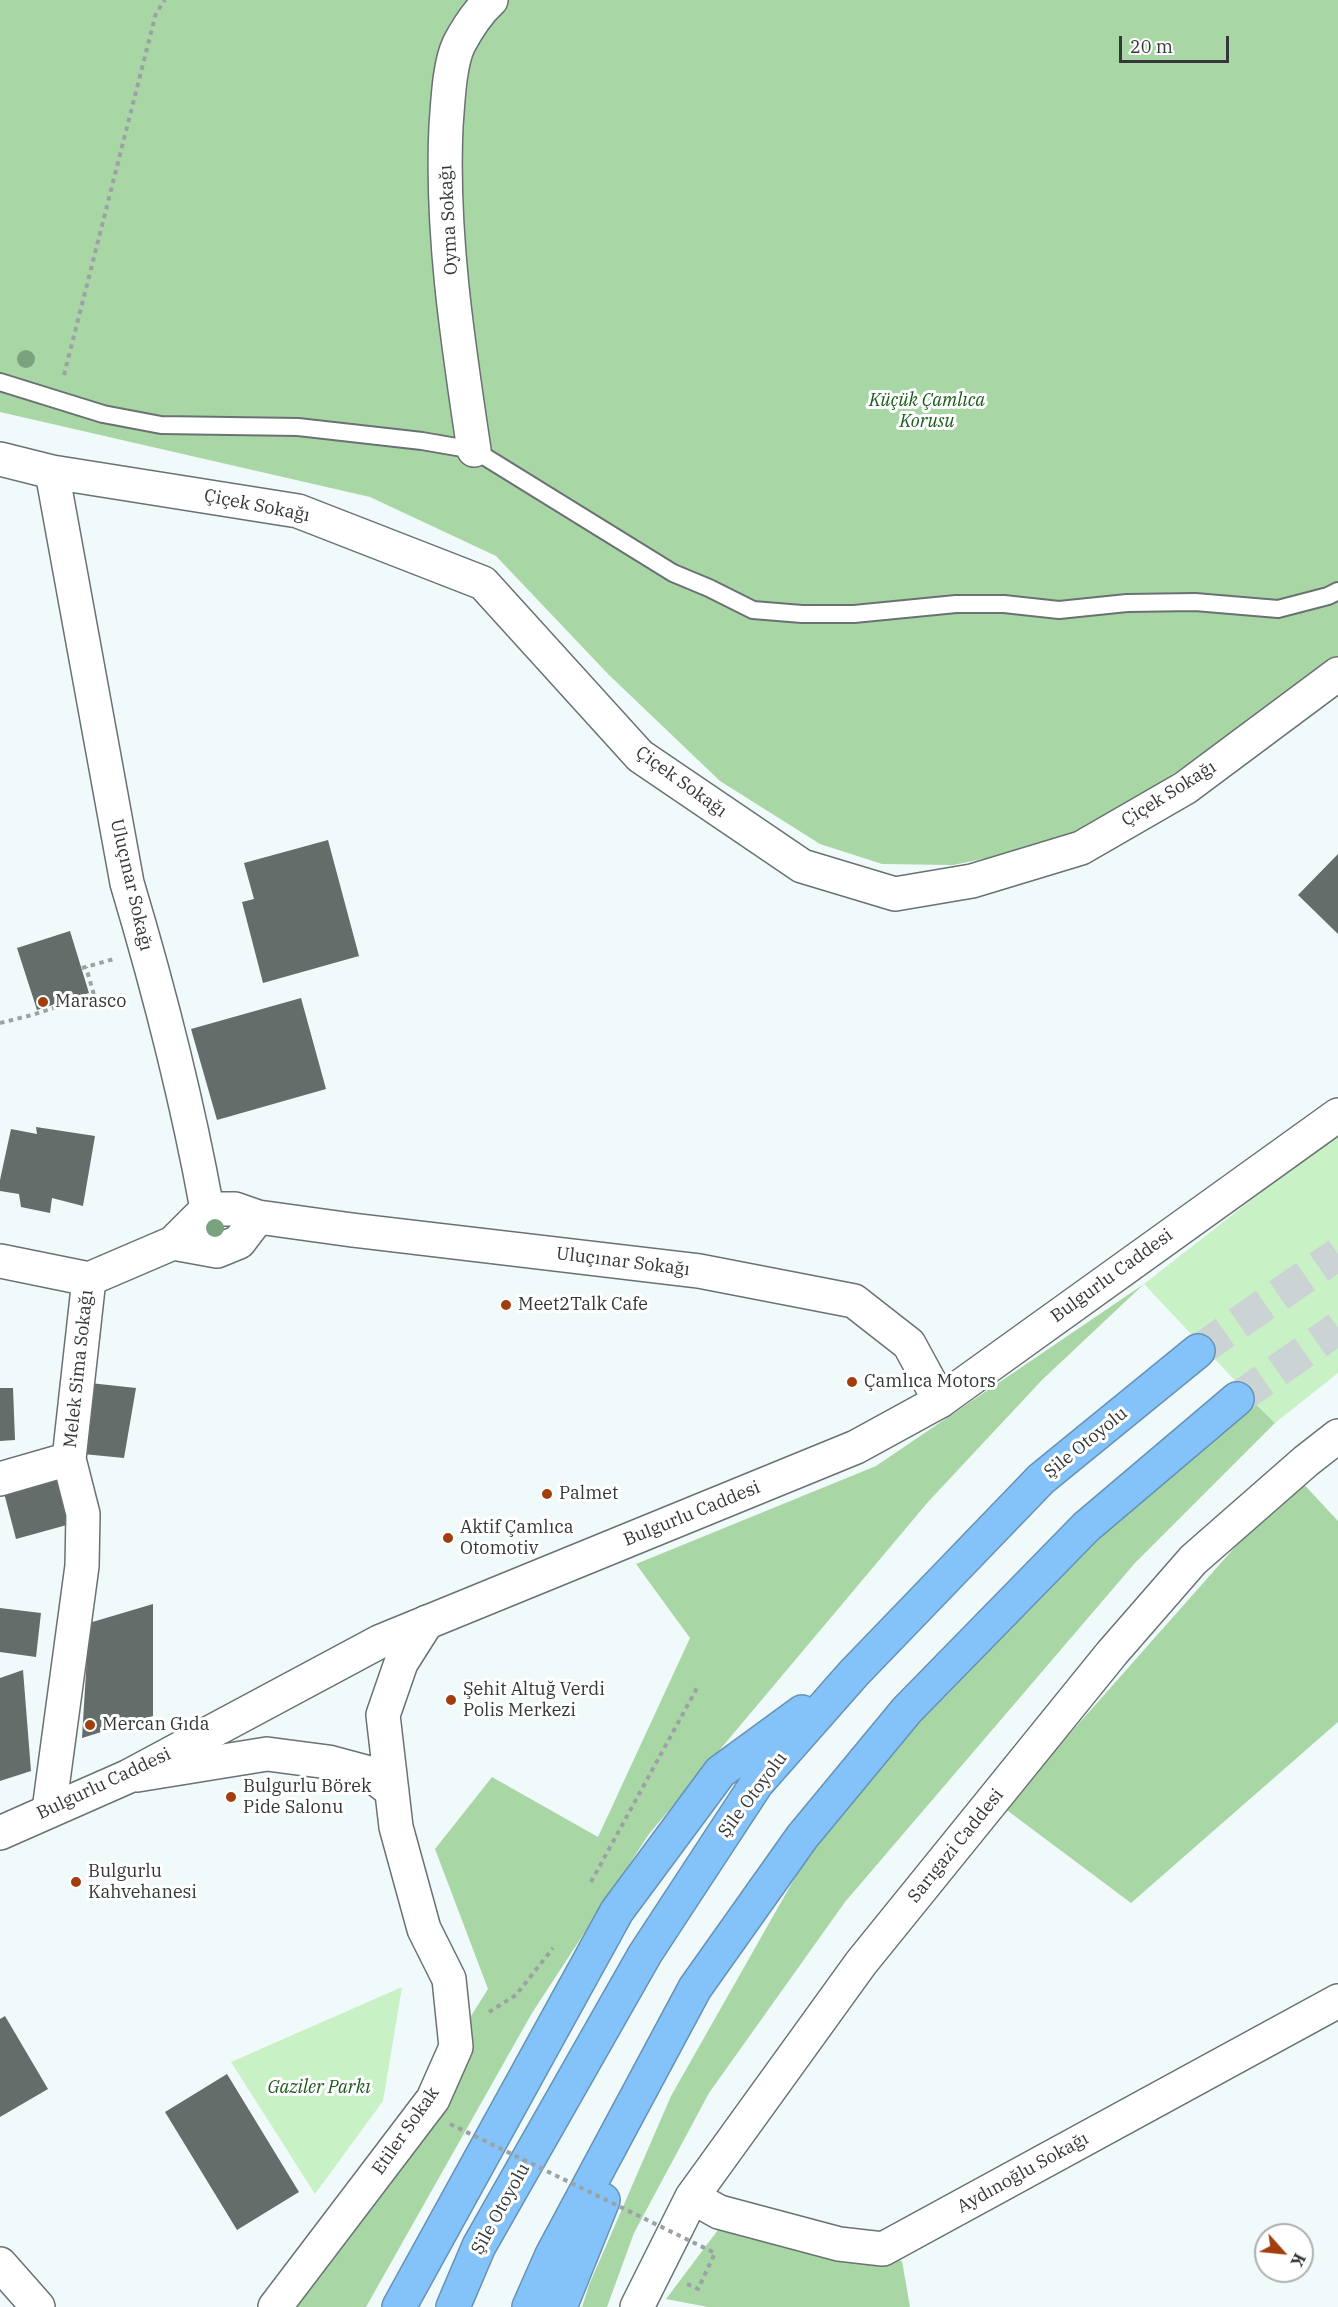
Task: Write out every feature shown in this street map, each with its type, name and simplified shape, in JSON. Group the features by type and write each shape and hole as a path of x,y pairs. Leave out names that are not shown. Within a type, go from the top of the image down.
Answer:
{"highway":[{"name":"Şile Otoyolu","path":"453,2307 479,2246 645,1954 758,1783 854,1673 1041,1479 1198,1351"},
{"path":"529,2307 552,2255 695,1988 802,1837 907,1710 1086,1527 1236,1399"},
{"path":"399,2307 617,1911 720,1772 854,1673"},
{"path":"560,2307 576,2264 695,1988"}],"street":[{"name":"Oyma Sokağı","path":"474,450 459,354 449,249 445,153 448,93 458,46 481,9 491,0"},
{"name":"Çiçek Sokağı","path":"0,459 52,472 298,510 483,583 639,756 802,866 895,894 972,881 1081,848 1185,788 1338,674"},
{"name":"Uluçınar Sokağı","path":"52,472 127,883 146,949 196,1152 207,1209 235,1209 258,1217 699,1271 854,1302 909,1344 940,1401"},
{"name":"Bulgurlu Caddesi","path":"0,1833 127,1777 380,1642 856,1447 940,1401 1338,1115"},
{"name":"Melek Sima Sokağı","path":"49,1810 82,1566 83,1514 69,1459 89,1279 173,1243 207,1209"},
{"path":"173,1243 217,1251 239,1242 258,1217"},
{"path":"0,1261 89,1279"},
{"name":"Sarıgazi Caddesi","path":"637,2307 692,2198 861,1963 1112,1653 1193,1560 1338,1436"},
{"path":"0,1479 69,1459"},
{"name":"Etiler Sokak","path":"275,2307 433,2099 456,2047 449,1979 424,1929 396,1827 383,1715 401,1663 427,1622"},
{"path":"127,1777 267,1754 328,1762 369,1773 392,1791"},
{"name":"Aydınoğlu Sokağı","path":"692,2198 719,2212 839,2244 883,2249 1338,2001"},
{"path":"0,2264 38,2307"}],"lane":[{"path":"0,382 103,414 161,425 298,428 422,441 474,450 673,573 753,610 802,614 854,614 956,604 1004,604 1059,610 1127,603 1195,602 1278,609 1328,596 1338,591"}],"path":[{"path":"58,401 156,13 165,0"},
{"path":"0,1023 93,995 84,968 116,958"},
{"path":"586,1891 697,1688"},
{"path":"488,2012 516,1995 558,1942"},
{"path":"450,2124 715,2253 698,2289 685,2283"}],"green space":[{"name":"Küçük Çamlıca Korusu","path":"0,0 1338,0 1338,656 1116,815 1047,846 953,865 882,864 820,844 720,781 608,674 496,556 370,497 0,412"},
{"path":"1338,1132 1338,1373 1275,1423 1144,1284"},
{"path":"1144,1284 1042,1380 928,1502 649,1834 532,2013 366,2307 288,2307 488,1989 435,1849 492,1777 598,1837 690,1638 636,1564 876,1466"},
{"path":"1243,1391 1275,1423 1135,1563 845,1902 709,2093 634,2233 607,2307 582,2307 589,2285 671,2096 818,1837 937,1678"},
{"path":"1297,1477 1338,1521 1338,1722 1131,1903 1004,1808"},
{"name":"Gaziler Parkı","path":"402,1987 383,2101 315,2194 231,2062"},
{"path":"727,2218 902,2261 910,2307 708,2307 666,2299"}],"building":[{"path":"328,840 359,956 263,983 242,902 254,899 244,863"},
{"path":"1338,854 1338,934 1298,895"},
{"path":"70,931 89,993 37,1010 17,948"},
{"path":"301,998 326,1089 217,1120 191,1029"},
{"path":"36,1127 95,1136 83,1206 52,1198 50,1213 21,1207 19,1194 0,1191 0,1180 11,1129 37,1134"},
{"path":"90,1383 136,1388 124,1458 83,1454"},
{"path":"0,1388 13,1388 15,1440 0,1441"},
{"path":"60,1474 74,1523 16,1539 3,1489"},
{"path":"153,1604 153,1716 82,1738 89,1623"},
{"path":"0,1608 41,1613 36,1657 0,1652"},
{"path":"23,1670 31,1771 0,1781 0,1678"},
{"path":"5,2016 48,2089 0,2117 0,2019"},
{"path":"227,2074 299,2192 237,2230 165,2112"}],"tunnel":[{"path":"1198,1351 1338,1254"},
{"path":"1237,1399 1338,1328"}],"place":[{"name":"Marasco","path":"43,1002"},
{"name":"Meet2Talk Cafe","path":"506,1305"},
{"name":"Çamlıca Motors","path":"852,1382"},
{"name":"Palmet","path":"547,1494"},
{"name":"Aktif Çamlıca Otomotiv","path":"448,1538"},
{"name":"Şehit Altuğ Verdi Polis Merkezi","path":"451,1700"},
{"name":"Mercan Gıda","path":"90,1725"},
{"name":"Bulgurlu Börek Pide Salonu","path":"231,1797"},
{"name":"Bulgurlu Kahvehanesi","path":"76,1882"}]}
